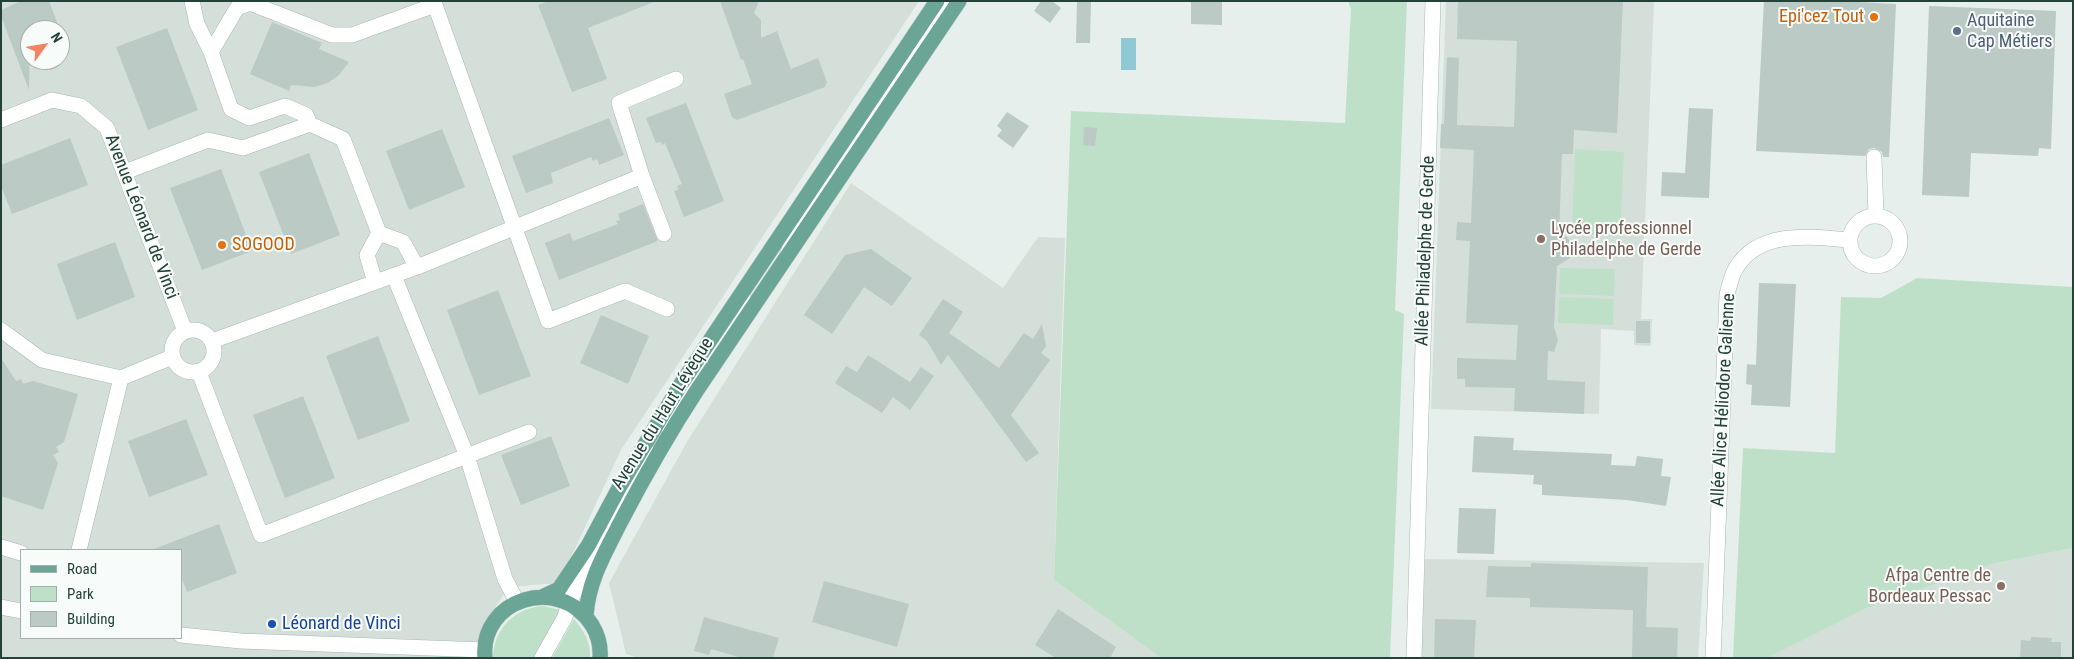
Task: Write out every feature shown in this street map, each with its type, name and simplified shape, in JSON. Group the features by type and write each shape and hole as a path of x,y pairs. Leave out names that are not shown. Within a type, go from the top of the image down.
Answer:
{"main road":[{"name":"Avenue du Haut Lévèque","path":"544,596 559,589 588,546 649,436 748,283 937,1"},
{"name":"Avenue du Haut Lévèque","path":"577,608 658,452 786,257 959,1"},
{"path":"485,654 490,631 501,614 517,602 544,596 577,608 596,632 601,651 600,658"}],"street":[{"path":"192,1 197,24 211,52 231,109 249,118 285,106 306,115 310,124 343,139 379,233 403,242 417,267"},
{"name":"Avenue du Haut Lévèque","path":"786,257 794,231 948,1"},
{"name":"Allée Philadelphe de Gerde","path":"1414,658 1434,1"},
{"path":"211,52 237,8 250,3 332,36 352,35 434,5 513,229 548,321 625,291 667,309"},
{"path":"664,234 642,176 619,103 676,79"},
{"name":"Avenue Léonard de Vinci","path":"1,120 52,100 81,106 107,128 185,331"},
{"path":"125,172 208,140 243,148 310,124"},
{"path":"1874,157 1876,215"},
{"path":"212,342 394,276 642,176"},
{"path":"1876,215 1890,220 1899,234 1900,242 1894,258 1878,266 1862,262 1851,248 1850,240 1855,225 1861,220 1876,215"},
{"path":"375,282 367,255 379,233"},
{"name":"Allée Alice Héliodore Galienne","path":"1712,658 1727,294 1732,278 1736,268 1748,254 1773,240 1811,237 1850,240"},
{"path":"394,276 467,456 505,579 517,602"},
{"name":"Avenue du Haut Lévèque","path":"542,658 577,608 612,518 659,432 734,320 748,283"},
{"path":"1,330 42,360 121,378 172,357"},
{"path":"185,331 202,332 212,342 215,353 212,362 199,372 184,372 177,366 172,357 173,343 178,335 185,331"},
{"path":"199,372 261,535 529,432"},
{"path":"79,549 121,378"},
{"path":"1,547 20,553"},
{"path":"1,607 20,611"},
{"path":"182,635 374,652 485,654"}],"shaded area":[{"path":"1,1 919,1 621,450 559,583 508,587 489,618 474,658 1,658"},
{"name":"Lycée professionnel Philadelphe de Gerde","path":"1446,1 1654,1 1641,319 1652,319 1651,346 1634,345 1634,331 1601,329 1599,414 1431,409"},
{"path":"851,183 1003,288 1038,237 1065,238 1054,580 1161,658 639,658 626,654 609,583 688,440"},
{"name":"Afpa Centre de Bordeaux Pessac","path":"2073,548 2073,658 1763,658 1867,608 1992,564"},
{"path":"1425,559 1704,563 1698,658 1421,658"}],"green space":[{"path":"1348,1 1407,1 1395,310 1404,314 1390,658 1161,658 1054,580 1071,111 1345,123 1351,9"},
{"path":"1575,149 1624,152 1620,236 1572,234"},
{"path":"1560,268 1615,269 1614,296 1559,294"},
{"path":"1917,278 2073,287 2073,548 1992,564 1867,608 1767,658 1733,658 1743,448 1835,453 1841,297 1881,298"},
{"path":"1559,297 1614,299 1613,325 1558,323"},
{"path":"543,606 561,610 534,658 493,658 497,637 508,622 515,615"},
{"path":"574,619 586,637 590,658 552,658"}],"water":[{"path":"1121,38 1136,38 1136,70 1121,70"}],"building":[{"path":"21,1 49,1 56,20 20,20 20,66 1,16 1,10"},
{"path":"549,1 654,2 588,28 607,79 572,92 538,5"},
{"path":"720,1 759,1 754,13 761,20 761,38 777,31 791,69 818,58 827,82 825,87 737,120 732,117 724,94 752,84 743,59 741,60"},
{"path":"1041,1 1052,1 1061,8 1050,23 1034,11"},
{"path":"1077,1 1091,1 1090,43 1076,43"},
{"path":"1191,1 1222,1 1222,25 1191,24"},
{"path":"1458,1 1623,1 1617,133 1574,130 1573,154 1562,154 1559,233 1568,238 1573,248 1570,258 1557,266 1554,327 1558,340 1554,352 1548,351 1547,380 1585,382 1584,414 1514,411 1515,388 1465,387 1465,379 1457,379 1457,358 1516,360 1518,325 1466,323 1470,241 1456,240 1457,222 1471,223 1474,150 1440,148 1441,124 1444,124 1447,57 1459,58 1457,125 1514,127 1517,41 1457,39"},
{"path":"1764,1 1841,1 1896,4 1889,157 1883,157 1882,152 1874,148 1869,149 1865,156 1756,151"},
{"path":"1929,6 2056,11 2051,149 2039,148 2038,156 1971,153 1969,197 1922,195"},
{"path":"272,22 322,43 319,49 349,62 339,75 328,83 314,87 291,85 289,91 250,74"},
{"path":"167,28 198,110 148,130 116,47"},
{"path":"21,70 29,70 29,90"},
{"path":"686,103 724,201 684,217 674,191 678,190 677,186 682,184 665,143 662,145 661,142 656,143 646,118"},
{"path":"1689,108 1713,109 1709,198 1661,196 1662,172 1685,173"},
{"path":"1007,112 1029,126 1013,148 997,136 1002,130 997,126"},
{"path":"609,118 624,155 599,165 597,159 593,161 591,157 551,173 553,183 526,193 512,156"},
{"path":"1084,127 1097,128 1095,146 1083,145"},
{"path":"442,129 465,187 409,210 386,151"},
{"path":"70,138 88,185 12,214 1,186 1,165"},
{"path":"309,153 340,235 291,254 259,172"},
{"path":"221,169 252,251 202,270 170,188"},
{"path":"643,204 658,241 559,280 545,243 570,233 573,241 618,224 616,221 620,220 618,214"},
{"path":"115,242 135,297 77,320 57,264"},
{"path":"871,249 912,278 892,306 864,287 832,334 804,315 845,255"},
{"path":"1759,283 1796,284 1790,407 1751,405 1752,385 1746,384 1747,364 1756,365"},
{"path":"498,290 531,376 479,395 447,310"},
{"path":"943,299 963,312 949,333 999,368 1024,333 1033,339 1042,324 1046,346 1041,353 1050,360 1011,415 1039,453 1026,462 948,355 941,365 927,341 919,335"},
{"path":"601,315 649,336 628,384 580,363"},
{"path":"1636,321 1650,321 1650,343 1636,343"},
{"path":"378,336 410,421 358,440 326,356"},
{"path":"868,355 910,382 921,367 934,376 910,410 893,397 882,413 835,383 846,366 857,372"},
{"path":"1,358 16,381 21,379 23,384 33,381 78,394 64,442 56,447 59,452 53,455 58,463 43,510 1,496"},
{"path":"303,396 335,478 285,498 253,415"},
{"path":"186,419 208,475 149,497 128,441"},
{"path":"551,436 570,486 521,505 501,455"},
{"path":"1474,436 1514,438 1513,450 1612,454 1611,465 1635,466 1637,456 1663,459 1661,476 1671,477 1666,506 1627,500 1542,495 1542,485 1533,484 1534,475 1472,472"},
{"path":"1459,508 1496,509 1494,554 1457,553"},
{"path":"219,524 237,573 187,592 182,579 182,549 154,549"},
{"path":"1531,563 1648,567 1646,627 1678,628 1677,658 1632,658 1633,610 1530,607 1530,598 1486,597 1488,566 1531,567"},
{"path":"824,581 909,604 897,647 812,622"},
{"path":"1058,609 1116,647 1110,658 1056,658 1035,645"},
{"path":"704,617 779,638 773,658 742,658 711,649 709,655 694,651"},
{"path":"1435,619 1476,620 1474,658 1434,658"},
{"path":"2031,637 2052,638 2051,642 2061,642 2061,658 2020,658 2021,640 2031,641"}],"place":[{"name":"Epi'cez Tout","path":"1874,17"},
{"name":"Aquitaine Cap Métiers","path":"1957,31"},
{"name":"Lycée professionnel Philadelphe de Gerde","path":"1541,239"},
{"name":"SOGOOD","path":"222,245"},
{"name":"Afpa Centre de Bordeaux Pessac","path":"2001,586"},
{"name":"Léonard de Vinci","path":"272,624"}]}
